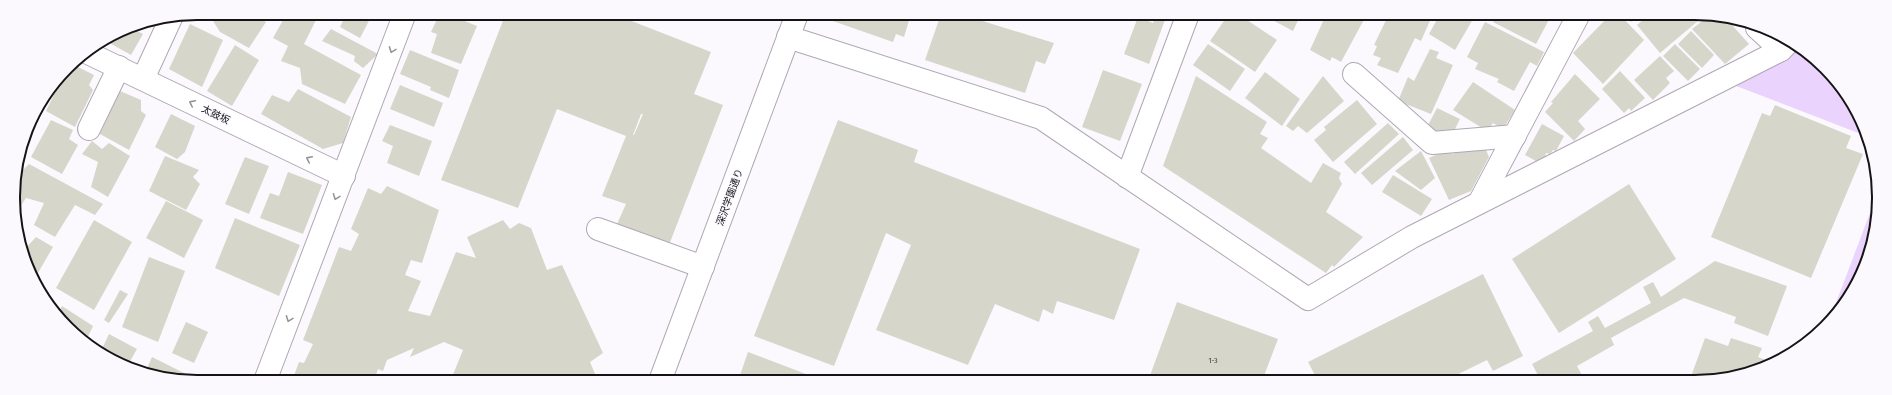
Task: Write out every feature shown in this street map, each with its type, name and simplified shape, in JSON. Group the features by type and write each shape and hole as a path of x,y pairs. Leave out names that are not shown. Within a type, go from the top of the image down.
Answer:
{"street":[{"path":"267,375 402,20"},
{"path":"1128,177 1186,20"},
{"path":"1480,201 1576,20"},
{"path":"143,80 169,22"},
{"path":"789,22 1041,118 1308,299 1412,237 1785,45"},
{"name":"深沢学園通り","path":"662,375 703,267 789,22"},
{"name":"太鼓坂","path":"92,55 344,176"},
{"path":"89,129 119,67"},
{"path":"1354,74 1432,144 1515,136"},
{"path":"598,229 703,267"}],"shaded area":[{"path":"1789,47 1812,64 1828,80 1854,119 1860,134 1731,84"},
{"path":"1872,208 1869,232 1863,255 1854,276 1835,306"}],"building":[{"path":"212,20 262,20 266,22 249,48 220,32"},
{"path":"283,20 316,20 304,44 361,75 345,104 302,84 300,68 281,61 288,46 273,38"},
{"path":"344,20 369,20 360,38 340,27"},
{"path":"437,20 462,20 477,26 461,64 431,53 437,34 431,32"},
{"path":"503,20 629,20 711,52 694,94 723,105 669,245 617,224 626,204 602,196 626,136 557,109 518,208 441,180","holes":["641,114 643,114 634,135"]},
{"path":"830,20 909,20 904,37 896,34 893,42"},
{"path":"939,20 979,20 1054,43 1045,64 1036,61 1025,93 925,60"},
{"path":"1137,20 1146,20 1153,23 1154,20 1165,20 1149,64 1124,54"},
{"path":"1225,20 1247,20 1277,40 1255,72 1210,41"},
{"path":"1272,20 1298,20 1293,31"},
{"path":"1324,20 1364,20 1341,62 1332,57 1330,61 1310,50"},
{"path":"1386,20 1430,20 1421,41 1415,38 1398,73 1377,65 1381,58 1373,55 1377,46 1374,45"},
{"path":"1437,20 1472,20 1455,50 1429,34"},
{"path":"1494,20 1549,20 1536,44 1493,22"},
{"path":"1605,20 1625,20 1644,40 1603,84 1573,53"},
{"path":"1643,20 1699,20 1660,53 1637,25"},
{"path":"1704,20 1729,23 1749,44 1725,64 1692,29"},
{"path":"1485,22 1544,52 1537,66 1530,62 1514,91 1497,82 1499,79 1475,69 1478,63 1467,57"},
{"path":"190,24 223,40 202,87 169,69"},
{"path":"331,29 378,54 363,68 354,61 355,56 322,41"},
{"path":"136,31 143,34 131,55 110,43"},
{"path":"1691,31 1714,55 1702,68 1678,44"},
{"path":"1208,44 1245,69 1230,91 1193,65"},
{"path":"1675,44 1700,69 1688,81 1663,56"},
{"path":"235,45 259,60 232,106 207,91"},
{"path":"1430,49 1439,52 1436,58 1453,65 1431,114 1398,101 1408,77 1414,81"},
{"path":"410,50 459,70 449,98 430,90 431,87 400,74"},
{"path":"1660,56 1674,71 1666,78 1670,83 1653,100 1634,80"},
{"path":"77,67 94,75 89,85 93,90 75,127 46,111 57,89"},
{"path":"1103,70 1142,84 1120,141 1082,127"},
{"path":"1620,71 1645,98 1631,111 1629,108 1624,113 1602,89"},
{"path":"1265,72 1300,99 1282,126 1245,98"},
{"path":"1575,74 1600,99 1578,121 1585,129 1574,141 1545,112 1553,103 1551,102"},
{"path":"1196,76 1267,122 1260,134 1268,138 1261,148 1311,183 1323,163 1341,173 1339,178 1342,184 1326,212 1363,237 1334,267 1332,265 1326,273 1163,166"},
{"path":"1323,76 1344,101 1307,133 1298,126 1293,131 1286,126"},
{"path":"1473,82 1515,110 1503,129 1493,123 1487,131 1453,110"},
{"path":"400,85 443,103 434,127 390,109"},
{"path":"298,89 351,117 343,143 323,149 261,114 272,95 289,102"},
{"path":"120,91 141,100 141,111 146,115 129,150 100,134"},
{"path":"1357,100 1377,124 1333,162 1314,140 1326,130 1324,127"},
{"path":"1775,105 1851,136 1846,148 1863,154 1811,278 1711,237 1762,113 1770,116"},
{"path":"1437,108 1460,119 1452,135 1425,131"},
{"path":"171,114 195,126 185,152 177,159 155,147"},
{"path":"51,120 73,130 69,139 78,145 62,174 31,157"},
{"path":"838,120 918,150 914,162 1140,249 1114,320 1057,301 1053,314 1043,309 1039,322 995,304 968,365 876,330 911,245 886,233 834,366 754,336"},
{"path":"1388,123 1399,134 1355,174 1344,162"},
{"path":"1542,124 1564,136 1556,151 1553,150 1550,154 1546,153 1545,157 1536,161 1525,155"},
{"path":"390,125 432,141 419,176 387,163 393,146 382,141"},
{"path":"1403,137 1413,150 1372,185 1361,173"},
{"path":"92,141 102,149 109,143 130,156 108,197 91,187 98,162 82,154"},
{"path":"1449,149 1452,154 1460,151 1486,150 1489,157 1471,191 1449,200 1429,158"},
{"path":"1421,151 1435,178 1421,190 1395,171"},
{"path":"165,156 199,170 193,177 200,184 186,210 149,191"},
{"path":"245,157 269,166 249,214 225,204"},
{"path":"29,164 103,204 95,215 75,205 55,237 34,225 44,203 26,198 20,207 20,186 22,171"},
{"path":"288,172 322,185 303,234 260,218 270,193 279,196"},
{"path":"1393,175 1432,199 1421,216 1382,192"},
{"path":"1629,184 1676,259 1559,333 1512,259"},
{"path":"387,186 439,210 422,263 411,260 405,275 421,281 408,311 430,316 456,252 476,258 467,237 503,220 510,229 519,223 531,228 547,270 562,265 603,353 590,362 595,375 453,375 463,350 444,342 410,357 414,348 387,360 383,371 378,369 376,375 294,375 299,362 304,363 313,344 303,340 339,247 351,251 359,234 351,229 368,188 381,194"},
{"path":"166,201 203,220 184,258 146,238"},
{"path":"235,218 300,245 279,296 215,268"},
{"path":"94,220 132,242 94,310 56,288"},
{"path":"36,237 53,247 37,274 29,255 27,247"},
{"path":"149,257 185,271 158,342 122,327"},
{"path":"1715,261 1787,286 1768,336 1734,323 1736,317 1684,298 1611,338 1614,345 1577,366 1582,375 1538,375 1532,364 1593,331 1588,322 1598,316 1605,328 1651,303 1643,287 1653,282 1661,297"},
{"path":"1483,274 1523,356 1493,371 1487,360 1456,375 1315,375 1308,362"},
{"path":"120,290 128,294 109,323 104,320"},
{"path":"1177,302 1278,339 1264,375 1150,375"},
{"path":"62,306 93,326 88,337 80,331 60,310"},
{"path":"186,322 208,332 194,363 172,353"},
{"path":"109,334 137,349 130,361 119,357 103,347"},
{"path":"1705,338 1728,346 1731,338 1762,348 1758,357 1765,360 1752,366 1729,372 1692,375"},
{"path":"748,352 808,375 740,375"},
{"path":"152,357 186,374 163,372 147,368"}]}
